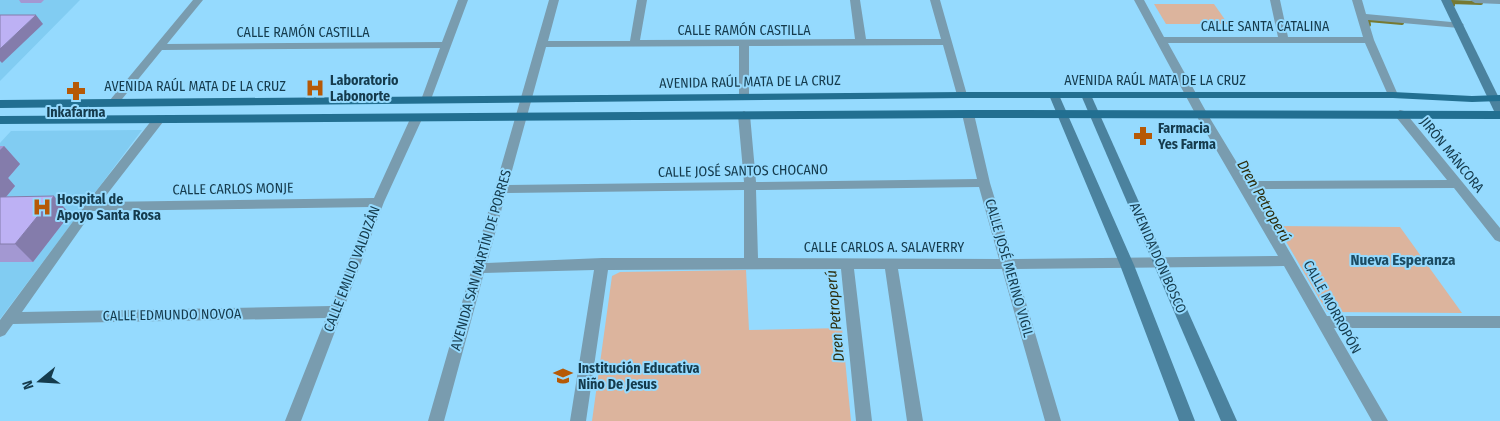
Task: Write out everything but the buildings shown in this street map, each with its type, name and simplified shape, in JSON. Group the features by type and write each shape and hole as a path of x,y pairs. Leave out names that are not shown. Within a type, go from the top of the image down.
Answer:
{"main road":[{"name":"AVENIDA RAÚL MATA DE LA CRUZ","path":"0,104 962,95 1393,95 1497,98"},
{"path":"2,123 22,103"},
{"path":"2,123 159,118 416,119 744,115 1500,114"}],"street":[{"path":"114,102 198,0"},
{"path":"426,100 464,0"},
{"name":"AVENIDA SAN MARTÍN DE PORRES","path":"436,421 554,0"},
{"path":"634,44 642,0"},
{"path":"855,0 861,43"},
{"path":"935,0 962,95"},
{"name":"CALLE MORROPÓN","path":"1139,0 1202,115 1289,261 1380,421"},
{"path":"1275,0 1284,40"},
{"path":"1357,0 1369,40 1393,95"},
{"path":"1446,0 1497,98 1500,110"},
{"path":"1475,0 1500,1"},
{"path":"1363,17 1459,25"},
{"name":"CALLE SANTA CATALINA","path":"1161,40 1369,40"},
{"name":"CALLE RAMÓN CASTILLA","path":"542,44 946,42"},
{"path":"744,44 744,97"},
{"name":"CALLE RAMÓN CASTILLA","path":"159,47 446,45"},
{"path":"1054,96 1127,264 1187,421"},
{"name":"AVENIDA DON BOSCO","path":"1086,96 1162,265 1229,421"},
{"name":"CALLE JOSÉ MERINO VIGIL","path":"968,114 984,182 1053,421"},
{"name":"JIRÓN MÁNCORA","path":"1400,114 1500,237"},
{"path":"744,115 750,186 751,264"},
{"path":"0,331 90,207 159,118"},
{"name":"CALLE EMILIO VALDIZÁN","path":"293,421 378,202 416,119"},
{"name":"CALLE JOSÉ SANTOS CHOCANO","path":"501,190 984,182"},
{"path":"1244,185 1456,184"},
{"name":"CALLE CARLOS MONJE","path":"90,207 378,202"},
{"name":"CALLE CARLOS A. SALAVERRY","path":"479,268 602,263 1162,265 1289,261"},
{"path":"578,421 602,263"},
{"path":"891,264 915,421"},
{"path":"847,265 864,421"},
{"name":"CALLE EDMUNDO NOVOA","path":"10,318 335,312"},
{"path":"1322,322 1500,322"}],"shaded area":[{"path":"0,0 80,0 0,81"},
{"path":"1154,4 1214,4 1228,24 1166,24"},
{"name":"Hospital de Apoyo Santa Rosa","path":"142,130 0,319 0,143 11,131"},
{"path":"1277,226 1400,227 1462,313 1327,312"},
{"path":"746,270 749,330 842,328 851,421 592,421 612,276 620,272"}],"waterway":[{"name":"Dren Petroperú","path":"1453,5 1452,2 1481,3"},
{"name":"Dren Petroperú","path":"1369,25 1368,20 1402,23"}],"place":[{"name":"Laboratorio Labonorte","path":"315,88"},
{"name":"Inkafarma","path":"76,91"},
{"name":"Farmacia Yes Farma","path":"1143,136"},
{"name":"Hospital de Apoyo Santa Rosa","path":"42,207"},
{"name":"Institución Educativa Niño De Jesus","path":"563,376"}],"district":[{"name":"Nueva Esperanza","path":"1403,260"}]}
